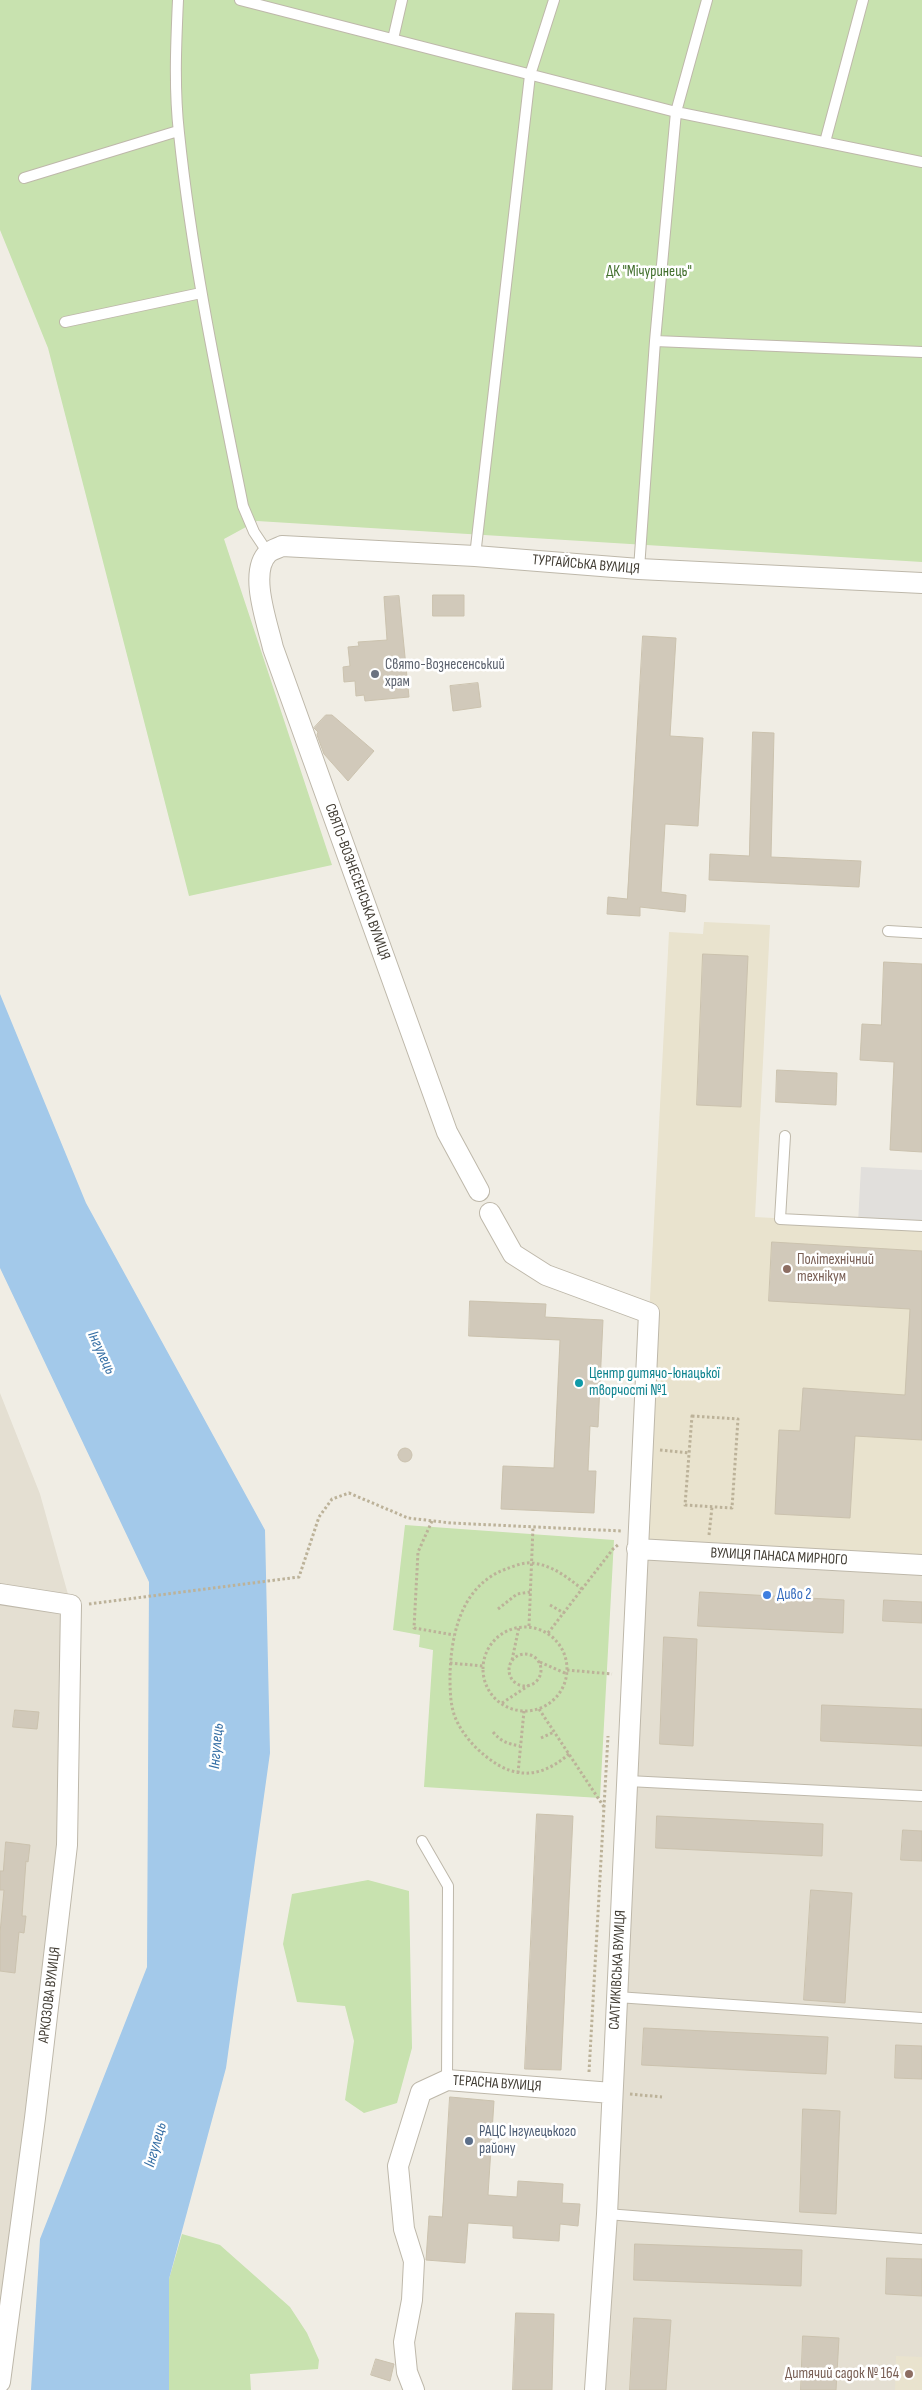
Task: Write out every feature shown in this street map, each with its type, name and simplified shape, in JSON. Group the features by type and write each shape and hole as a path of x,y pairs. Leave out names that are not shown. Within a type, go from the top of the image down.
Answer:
{"street":[{"name":"ТУРГАЙСЬКА ВУЛИЦЯ","path":"264,560 282,546 475,556 639,569 922,583"},
{"name":"СВЯТО-ВОЗНЕСЕНСЬКА ВУЛИЦЯ","path":"264,560 258,582 271,639 447,1132 479,1191"},
{"path":"490,1213 513,1254 546,1274 649,1312 642,1448 626,1542"},
{"name":"ВУЛИЦЯ ПАНАСА МИРНОГО","path":"626,1542 708,1553 922,1565"},
{"name":"САЛТИКІВСЬКА ВУЛИЦЯ","path":"595,2390 607,2214 628,1781 626,1542"},
{"path":"0,1594 72,1605"},
{"name":"АРКОЗОВА ВУЛИЦЯ","path":"0,2372 35,2118 67,1845 72,1605"},
{"name":"ТЕРАСНА ВУЛИЦЯ","path":"414,2390 407,2372 404,2342 412,2300 414,2261 404,2230 398,2166 421,2092 447,2080 612,2093"}],"lane":[{"path":"178,0 176,57 178,131 201,293 243,506 264,560"},
{"path":"244,0 676,112 922,162"},
{"path":"393,40 402,0"},
{"path":"475,556 530,75 554,0"},
{"path":"639,569 655,341 676,112 707,0"},
{"path":"824,142 863,0"},
{"path":"24,178 178,131"},
{"path":"65,322 201,293"},
{"path":"655,341 922,352"},
{"path":"888,931 922,933"},
{"path":"785,1136 780,1219 922,1226"},
{"path":"628,1781 922,1796"},
{"path":"422,1841 448,1886 447,2080"},
{"path":"617,1997 922,2018"},
{"path":"607,2214 922,2239"}],"path":[{"path":"692,1416 738,1419 732,1508 685,1505 689,1453 692,1416"},
{"path":"642,1448 689,1453"},
{"path":"72,1605 299,1577 319,1517 332,1499 349,1493 408,1518 533,1527 626,1542"},
{"path":"708,1553 712,1507"},
{"path":"432,1521 418,1552 414,1628 454,1635"},
{"path":"529,1626 533,1527"},
{"path":"548,1633 613,1549 626,1542"},
{"path":"569,1754 543,1772 527,1775 518,1773 489,1759 467,1738 455,1716 450,1694 450,1662 454,1635 464,1605 478,1586 500,1571 517,1565 532,1563 552,1568 582,1589"},
{"path":"498,1609 517,1594 530,1592"},
{"path":"550,1605 564,1613"},
{"path":"519,1626 509,1667 510,1675 520,1685 528,1686"},
{"path":"519,1626 529,1626 548,1633 557,1640 564,1652 567,1672 562,1689 555,1700 539,1709 524,1711 501,1703 489,1690 484,1681 483,1666 494,1640 511,1628 519,1626"},
{"path":"512,1660 521,1654 531,1655 540,1662 567,1672 612,1674"},
{"path":"450,1662 483,1666"},
{"path":"501,1703 535,1683 540,1677 542,1669 540,1662"},
{"path":"611,1684 612,1665"},
{"path":"539,1709 604,1808"},
{"path":"518,1773 524,1711"},
{"path":"588,2091 608,1731"},
{"path":"493,1732 498,1739 520,1746"},
{"path":"541,1738 554,1732"},
{"path":"612,2093 662,2097"}],"shaded area":[{"name":"Політехнічний технікум","path":"704,922 770,925 755,1217 922,1226 922,1565 637,1549 669,932 703,934"},
{"path":"861,1167 922,1170 922,1226 858,1223"},
{"path":"0,1393 40,1494 71,1605 67,1845 0,2382"},
{"path":"637,1549 922,1565 922,2390 595,2390"},
{"name":"Дитячий садок № 164","path":"896,2356 922,2357 922,2390 895,2390"}],"green space":[{"name":"ДК \"Мічуринець\"","path":"0,0 922,0 922,562 257,521 224,539 332,865 189,896 48,348 0,230"},
{"path":"405,1525 614,1540 600,1798 424,1787 433,1650 419,1647 420,1635 393,1630"},
{"path":"368,1880 409,1891 412,2048 397,2103 364,2113 345,2100 354,2041 345,2006 297,2002 283,1944 292,1894"},
{"path":"182,2234 220,2245 290,2307 307,2333 319,2360 318,2369 250,2374 251,2390 169,2390 169,2279"}],"water":[{"name":"Інгулець","path":"0,994 86,1203 265,1530 270,1753 226,2068 169,2279 169,2390 31,2390 40,2239 147,1967 149,1582 0,1268"}],"building":[{"path":"433,595 464,595 464,616 433,616"},
{"name":"Свято-Вознесенський храм","path":"399,596 409,697 365,701 364,695 356,696 355,681 344,682 343,667 350,666 348,647 359,646 358,642 387,640 384,597"},
{"path":"643,636 676,638 670,736 703,738 698,826 665,824 661,892 686,895 685,912 640,907 640,916 607,914 608,897 627,899"},
{"path":"478,683 481,707 453,711 450,686"},
{"path":"326,715 332,715 374,751 348,781 324,754 317,735 318,732 314,728"},
{"path":"753,732 774,733 771,857 861,861 859,887 709,880 710,854 749,856"},
{"path":"703,954 748,956 741,1107 697,1105"},
{"path":"884,962 922,964 922,1152 890,1150 894,1062 860,1060 862,1024 881,1025"},
{"path":"777,1070 837,1073 836,1105 776,1102"},
{"path":"772,1242 922,1251 922,1440 855,1436 850,1518 775,1514 779,1430 800,1431 803,1388 905,1395 910,1309 769,1301"},
{"name":"Центр дитячо-юнацької творчості №1","path":"470,1301 546,1304 545,1317 603,1320 598,1427 590,1426 588,1471 596,1471 594,1513 501,1509 503,1466 554,1468 560,1340 469,1336"},
{"path":"402,1448 408,1448 412,1455 408,1462 402,1462 398,1458 398,1452"},
{"path":"700,1592 844,1600 843,1633 698,1626"},
{"path":"884,1600 922,1602 922,1623 883,1621"},
{"path":"664,1637 697,1639 693,1746 660,1744"},
{"path":"822,1705 922,1709 922,1746 821,1741"},
{"path":"15,1710 39,1712 37,1729 13,1727"},
{"path":"537,1814 573,1816 561,2070 525,2069"},
{"path":"657,1816 823,1824 822,1856 656,1848"},
{"path":"903,1830 922,1831 922,1861 901,1860"},
{"path":"6,1842 30,1845 28,1862 26,1861 22,1916 26,1916 24,1933 19,1932 15,1973 0,1971 0,1933 4,1890 0,1890 0,1871 3,1871"},
{"path":"811,1890 852,1893 845,2003 804,2000"},
{"path":"644,2028 828,2037 826,2074 642,2065"},
{"path":"896,2045 922,2046 922,2079 895,2078"},
{"name":"РАЦС Інгулецького району","path":"450,2097 494,2101 488,2195 517,2197 518,2181 563,2184 562,2203 580,2204 578,2226 560,2224 559,2241 513,2238 513,2226 468,2223 465,2263 426,2260 429,2216 442,2217"},
{"path":"803,2109 840,2111 836,2214 800,2212"},
{"path":"635,2244 802,2250 801,2286 634,2280"},
{"path":"887,2258 922,2259 922,2296 886,2294"},
{"path":"516,2313 554,2314 552,2390 513,2390"},
{"path":"634,2318 671,2320 666,2390 630,2390"},
{"path":"803,2336 839,2338 836,2390 801,2390"},
{"path":"376,2359 394,2364 390,2381 371,2375"}],"place":[{"name":"Свято-Вознесенський храм","path":"375,674"},
{"name":"Політехнічний технікум","path":"787,1269"},
{"name":"Центр дитячо-юнацької творчості №1","path":"579,1383"},
{"name":"Диво 2","path":"767,1595"},
{"name":"РАЦС Інгулецького району","path":"469,2141"},
{"name":"Дитячий садок № 164","path":"909,2374"}]}
